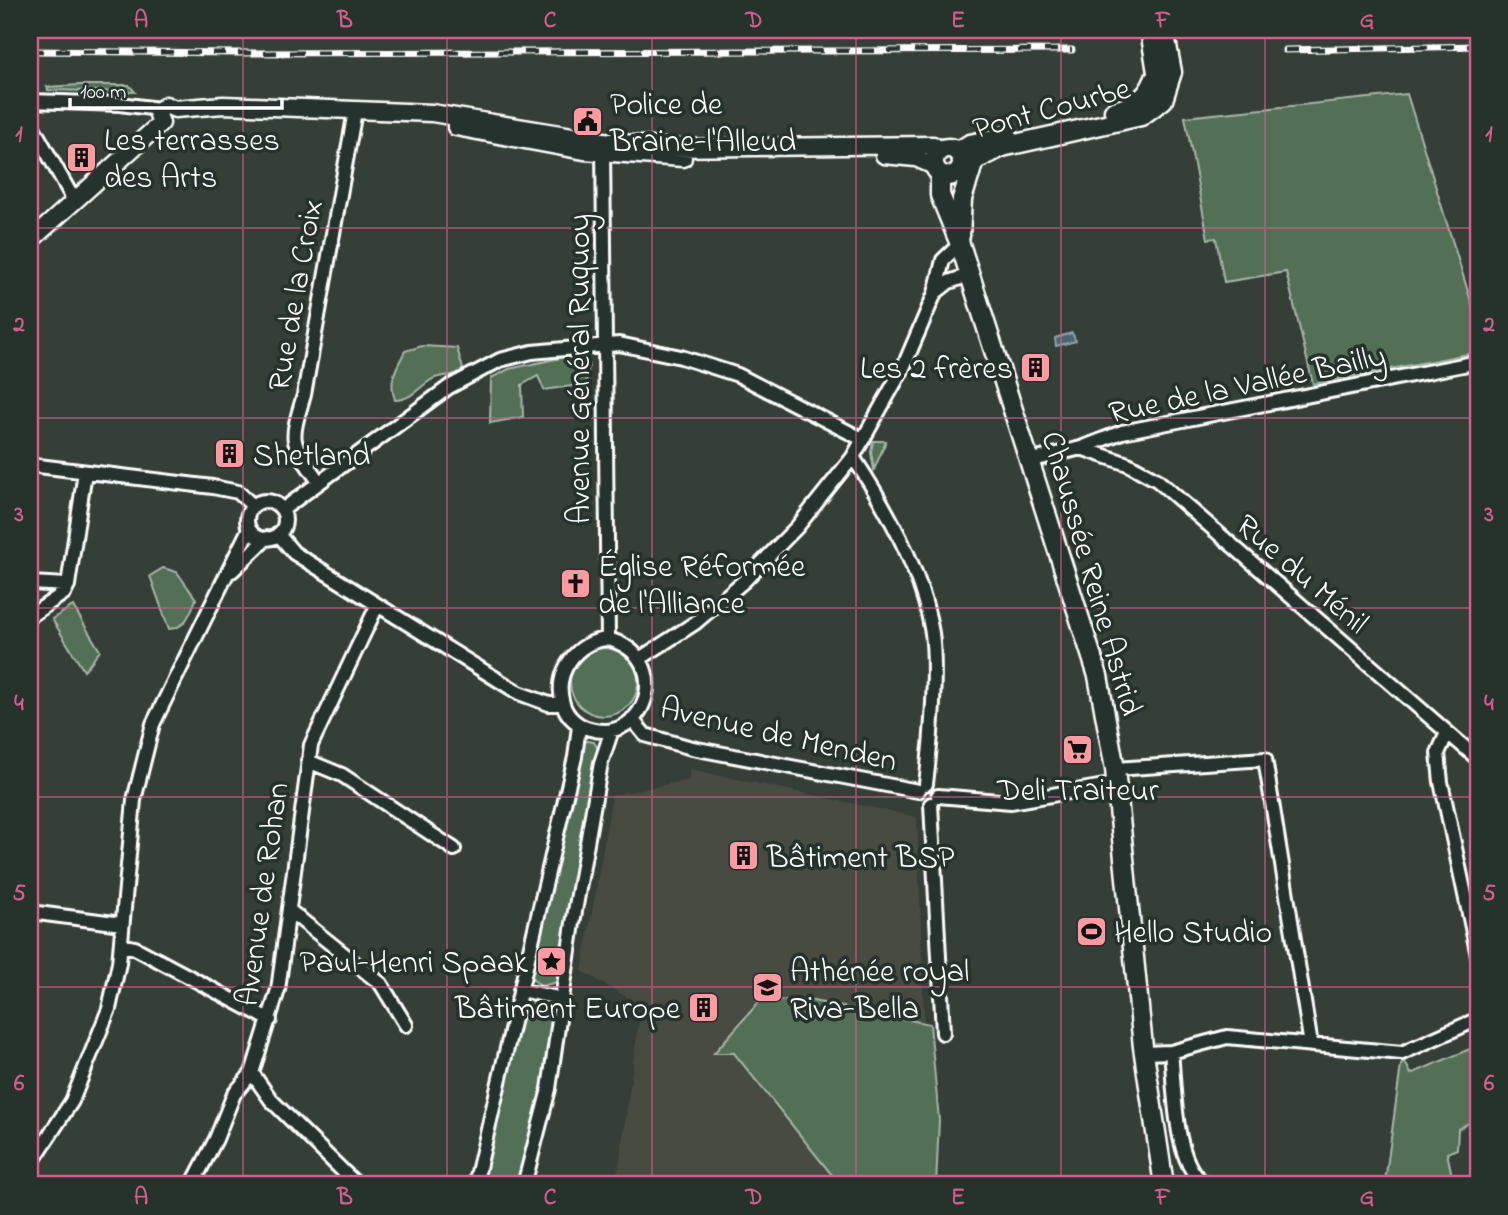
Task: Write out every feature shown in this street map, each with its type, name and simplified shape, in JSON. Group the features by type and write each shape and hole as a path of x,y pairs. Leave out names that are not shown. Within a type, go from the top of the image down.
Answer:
{"main road":[{"name":"Pont Courbe","path":"1150,30 1165,72"},
{"name":"Pont Courbe","path":"952,163 970,144 1129,108 1150,91 1165,72 1164,30"},
{"name":"Chaussée Reine Astrid","path":"952,163 962,199 960,244"},
{"name":"Chaussée Reine Astrid","path":"952,163 940,195 960,244 1098,676 1116,777 1144,1053 1162,1183"}],"street":[{"path":"30,101 120,104 165,114 223,105 381,112 603,147 933,145 952,163"},
{"name":"Rue de la Croix","path":"319,482 294,446 292,436 304,395 355,111"},
{"path":"30,241 75,202 165,114"},
{"path":"30,122 75,202"},
{"name":"Avenue Général Ruquoy","path":"603,147 608,639"},
{"path":"641,658 695,623 744,581 797,527 853,457 882,411 903,368 935,293 943,260 960,244"},
{"path":"935,293 949,282 969,275"},
{"path":"282,510 474,372 513,356 604,345 635,346 738,375 862,439"},
{"name":"Rue de la Vallée Bailly","path":"1029,460 1081,448 1122,432 1478,362"},
{"name":"Rue du Ménil","path":"1081,448 1145,471 1157,480 1478,759"},
{"path":"853,457 870,483 902,546 932,634 922,803 935,800 1011,802 1116,777 1265,759 1311,1045"},
{"path":"30,465 213,487 238,492 253,506"},
{"path":"30,616 64,593 68,585 85,472"},
{"path":"30,1165 72,1101 94,1053 112,997 121,945 129,831 145,750 166,694 229,574 249,529 247,516 253,506 268,501 282,510 285,520 272,536 229,574"},
{"path":"249,529 256,536 272,536 377,606 520,694 549,705 563,704"},
{"path":"30,583 68,585"},
{"name":"Avenue de Rohan","path":"192,1185 234,1094 252,1073 270,1020 278,990 290,911 311,746 377,606"},
{"path":"608,639 625,645 641,658 647,670 647,697 632,719 612,730 596,731 579,726 563,704 568,662 578,648 592,640 608,639"},
{"name":"Avenue de Menden","path":"632,719 645,735 692,748 922,787"},
{"path":"475,1185 575,757 579,726"},
{"path":"524,1185 549,1090 599,775 612,730"},
{"path":"1447,733 1438,752 1441,782 1478,956"},
{"path":"308,761 342,775 454,849"},
{"path":"935,800 943,1033"},
{"path":"290,911 381,984 406,1025"},
{"path":"30,912 122,924"},
{"path":"121,945 135,948 270,1020"},
{"path":"520,990 562,999"},
{"path":"1144,1053 1171,1052 1227,1037 1402,1053 1478,1019"},
{"path":"1171,1052 1186,1163 1200,1182 1208,1185"},
{"path":"252,1073 271,1100 356,1185"}],"shaded area":[{"name":"Athénée royal Riva-Bella","path":"689,769 917,817 930,1185 612,1185 619,1166 640,1012 638,1004 582,971 612,795 689,780"}],"green space":[{"path":"129,85 135,92 48,90 47,87"},
{"path":"1407,94 1478,324 1478,352 1313,384 1286,272 1224,282 1216,238 1208,239 1185,117"},
{"path":"422,346 457,348 463,369 456,374 435,378 410,396 395,400 392,387 394,375 405,351"},
{"path":"565,357 586,358 589,365 586,384 544,390 538,376 522,385 523,417 490,423 491,378 509,369"},
{"path":"873,441 886,441 874,470 871,452"},
{"path":"163,568 177,572 196,599 183,623 169,629 150,576"},
{"path":"73,606 100,651 84,671 52,619"},
{"path":"604,648 617,651 628,658 635,669 638,682 635,695 628,706 617,713 604,716 591,713 580,706 573,695 570,682 573,669 580,658 591,651"},
{"path":"586,741 594,742 598,749 560,972 557,982 542,986 533,980 531,971 582,746"},
{"path":"803,999 930,1024 939,1120 936,1185 840,1185 734,1053 714,1053 759,1002"},
{"path":"535,1001 547,1005 553,1016 535,1130 517,1185 482,1185 522,1011"},
{"path":"1478,1031 1478,1118 1458,1129 1457,1149 1447,1153 1454,1185 1395,1185 1385,1182 1401,1065 1405,1062 1411,1074 1477,1046 1472,1034"}],"water":[{"path":"1072,333 1076,341 1056,346 1055,338"}],"railway":[{"path":"1285,50 1478,46"},
{"path":"30,51 239,53 1072,50"}],"place":[{"name":"Police de Braine-l'Alleud","path":"587,121"},
{"name":"Les terrasses des Arts","path":"81,157"},
{"name":"Les 2 frères","path":"1036,367"},
{"name":"Shetland","path":"230,454"},
{"name":"Église Réformée de l'Alliance","path":"575,583"},
{"name":"Deli Traiteur","path":"1078,750"},
{"name":"Bâtiment BSP","path":"744,856"},
{"name":"Hello Studio","path":"1091,931"},
{"name":"Paul-Henri Spaak","path":"551,961"},
{"name":"Athénée royal Riva-Bella","path":"767,988"},
{"name":"Bâtiment Europe","path":"703,1007"}]}
